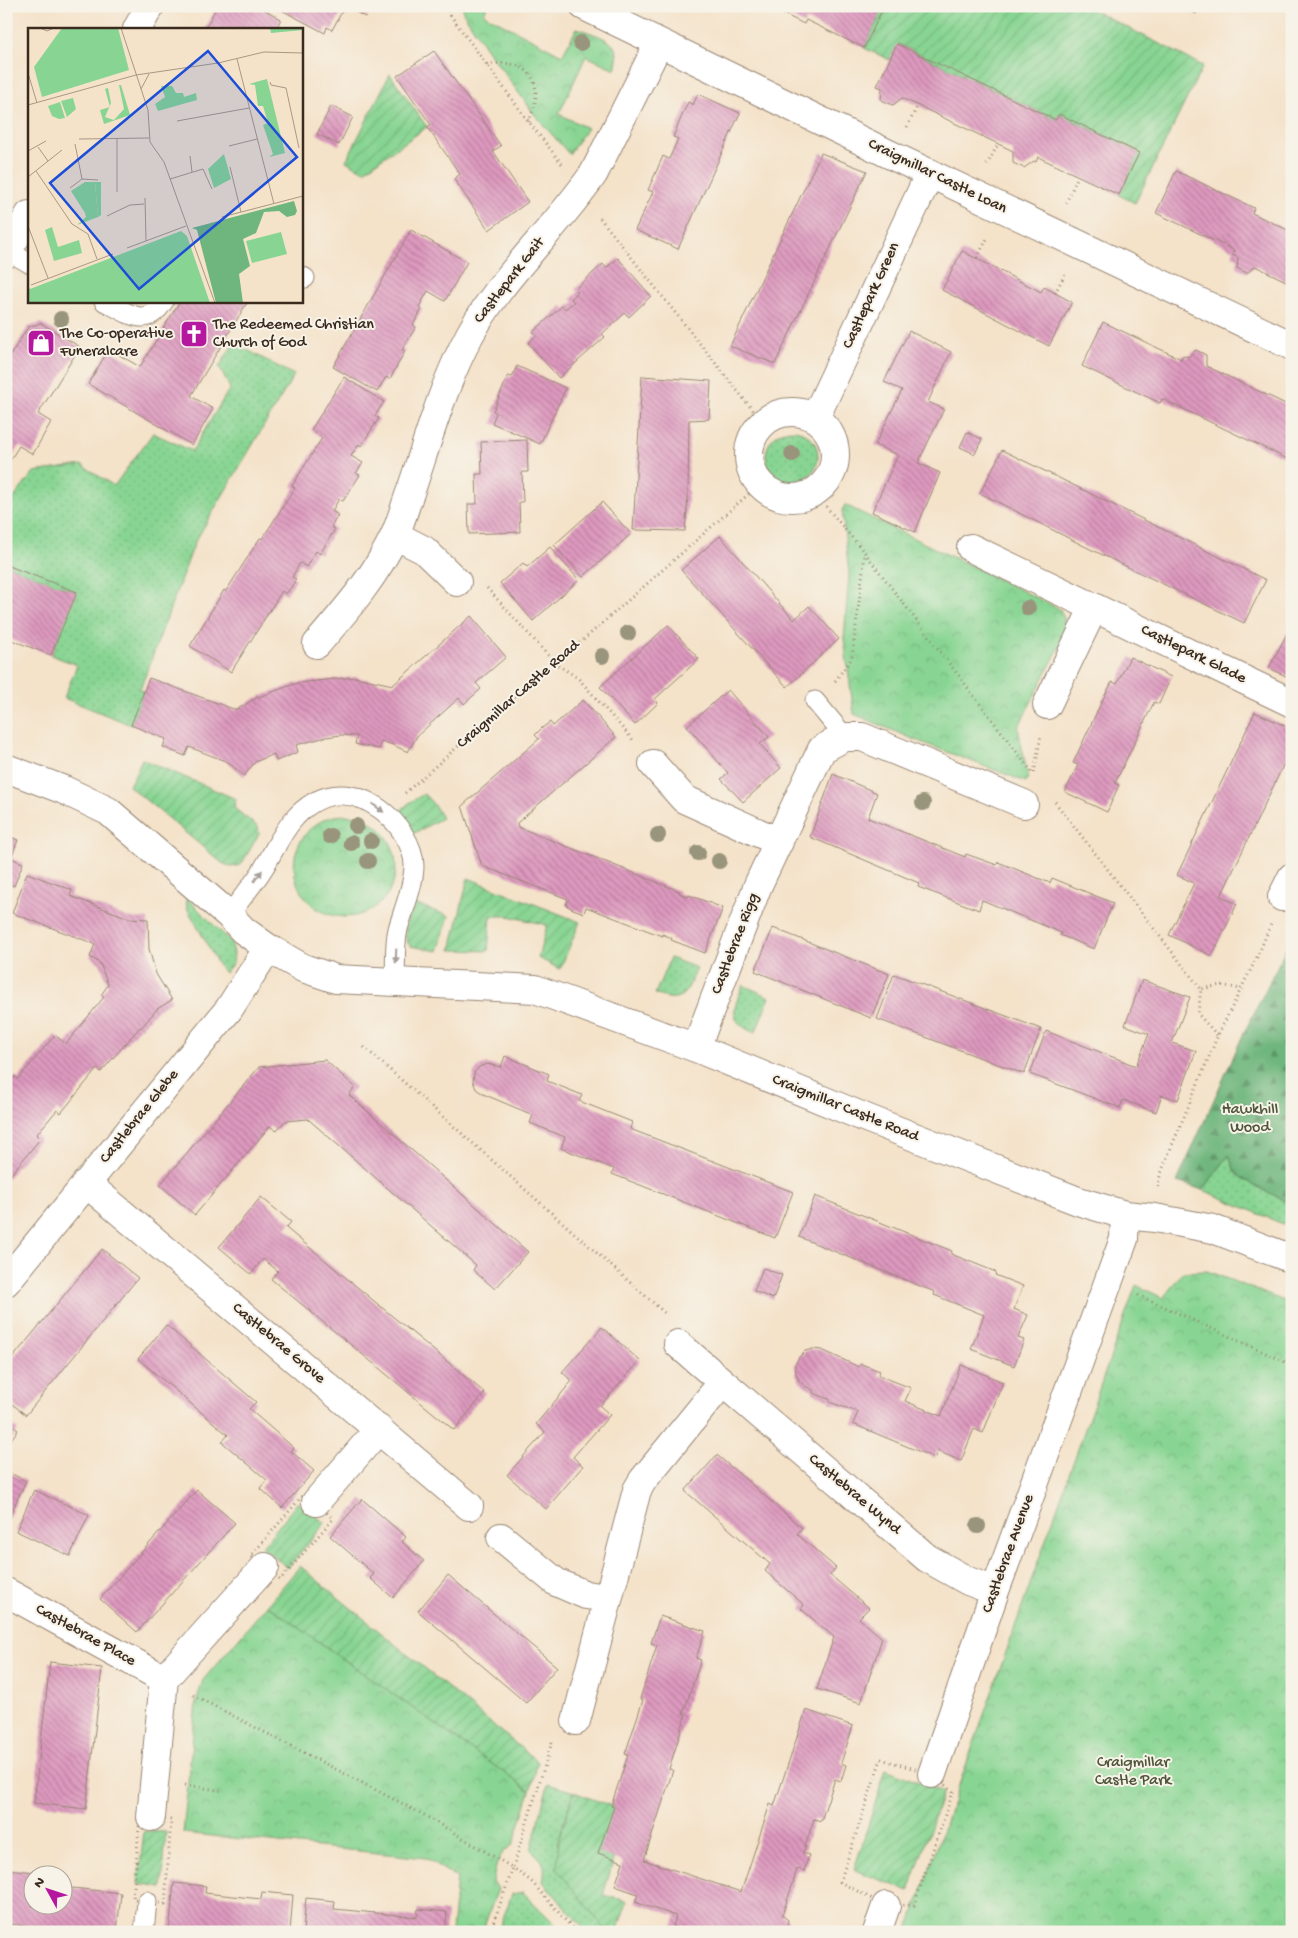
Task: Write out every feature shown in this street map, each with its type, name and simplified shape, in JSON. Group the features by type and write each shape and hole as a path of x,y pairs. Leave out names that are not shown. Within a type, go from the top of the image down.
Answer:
{"street":[{"path":"138,28 150,6"},
{"name":"Craigmillar Castle Loan","path":"584,6 930,174 1292,346"},
{"name":"Castlepark Gait","path":"317,644 349,607 379,565 395,535 463,348 480,318 498,293 581,192 594,173 659,43"},
{"name":"Castlepark Green","path":"815,418 930,174"},
{"path":"14,256 28,218"},
{"path":"788,412 815,418 827,430 835,452 831,473 825,483 806,496 792,498 779,497 760,484 753,474 748,455 749,445 753,436 763,423 776,415 788,412"},
{"path":"395,535 424,550 457,582"},
{"name":"Castlepark Glade","path":"971,548 1292,702"},
{"path":"1047,705 1094,607"},
{"path":"845,737 862,736 1024,804"},
{"name":"Castlebrae Rigg","path":"696,1048 758,885 822,749 845,737"},
{"path":"653,764 684,799 779,842"},
{"name":"Craigmillar Castle Road","path":"6,768 64,790 108,811 229,915 243,930 268,948 303,968 336,979 535,989 696,1048 1078,1200 1125,1214 1213,1229 1292,1259"},
{"name":"Castlebrae Glebe","path":"6,1282 229,1009 268,948"},
{"name":"Castlebrae Grove","path":"86,1183 469,1506"},
{"name":"Castlebrae Avenue","path":"932,1774 995,1590 1124,1240 1125,1214"},
{"name":"Castlebrae Wynd","path":"678,1344 927,1558 968,1581 995,1590"},
{"path":"576,1721 637,1490 643,1480 722,1383"},
{"path":"316,1502 379,1429"},
{"path":"501,1537 556,1582 586,1594 608,1598"},
{"path":"152,1817 164,1679 265,1567"},
{"name":"Castlebrae Place","path":"6,1592 164,1679"},
{"path":"877,1932 886,1906"}],"lane":[{"path":"106,302 138,318 149,317 160,308 163,302"},
{"path":"814,701 845,737"},
{"path":"229,915 261,872 292,821 306,807 336,795 352,795 367,800 383,811 405,837 411,850 414,866 397,932 395,982"},
{"path":"144,1932 147,1901"}],"path":[{"path":"446,6 448,12 596,213 763,423"},
{"path":"487,65 501,62 516,64 528,72 535,82 536,96 528,122"},
{"name":"Craigmillar Castle Road","path":"383,811 537,677 556,664 760,484"},
{"path":"813,491 865,553 1034,774 1047,705"},
{"path":"814,701 839,677 852,658 865,553"},
{"path":"457,582 488,588 556,664 578,678 653,764"},
{"path":"1052,798 1201,989 1198,1014 1218,1035"},
{"path":"1155,1218 1159,1179 1218,1035 1259,953 1287,887"},
{"path":"1201,989 1221,985 1241,989"},
{"path":"364,1047 671,1318"},
{"path":"1109,1282 1292,1365"},
{"path":"303,1495 316,1502 333,1519 280,1580 265,1567 251,1556 303,1495"},
{"path":"164,1679 424,1815 513,1868 531,1880 576,1932"},
{"path":"490,1932 513,1868 554,1734 576,1721"},
{"path":"880,1758 932,1774 953,1792 914,1905 886,1906 840,1882 880,1758"},
{"path":"155,1780 224,1791"},
{"path":"140,1816 171,1820 165,1904 147,1901 133,1899 140,1816"}],"green space":[{"path":"463,6 487,6 484,14 562,55 577,28 601,37 613,45 617,59 615,69 586,56 559,114 587,128 569,154 535,115 485,47 463,12"},
{"path":"884,6 1085,6 1203,66 1135,203 1119,195 1139,152 1059,114 1056,120 898,44 890,60 864,48"},
{"path":"390,74 427,127 364,171 346,161"},
{"path":"234,343 294,375 195,542 140,690 144,692 131,725 64,698 77,665 51,655 76,592 6,565 6,508 34,472 82,465 114,486 153,433 192,451 230,388 219,367"},
{"path":"787,430 797,430 811,437 818,451 818,461 811,475 797,482 787,482 777,478 770,471 766,461 766,451 770,441 777,434"},
{"path":"845,505 1060,609 1064,618 1065,636 1018,728 1028,777 1026,782 913,739 854,714 844,639 849,574 842,510"},
{"path":"142,759 236,799 234,808 258,827 259,834 241,865 231,867 222,863 129,786"},
{"path":"424,794 435,806 442,818 411,835 397,814 409,803"},
{"path":"345,815 365,819 381,830 392,846 396,866 392,886 381,902 365,913 345,917 325,913 309,902 298,886 294,866 298,846 309,830 325,819"},
{"path":"468,878 580,922 560,969 538,958 547,925 508,916 491,916 488,951 451,950"},
{"path":"186,897 231,942 234,953 233,963 225,973 219,966 187,908"},
{"path":"415,904 449,916 438,951 410,946 407,941 406,925"},
{"name":"Hawkhill Wood","path":"1292,937 1292,1205 1240,1177 1234,1169 1229,1155 1203,1190 1177,1182 1242,1037"},
{"path":"670,958 697,968 683,994 672,998 655,994"},
{"path":"743,985 770,997 755,1033 740,1024 736,1019 735,1007"},
{"path":"1229,1155 1234,1169 1240,1177 1292,1205 1292,1228 1203,1190"},
{"name":"Craigmillar Castle Park","path":"1207,1271 1292,1304 1292,1932 907,1932 1136,1285 1163,1298 1183,1272"},
{"path":"298,1502 325,1523 288,1568 262,1547"},
{"path":"300,1566 538,1762 530,1791 267,1605"},
{"path":"267,1605 530,1791 513,1845 504,1852 497,1865 493,1881 498,1889 482,1932 452,1932 457,1878 426,1858 183,1833 196,1702 203,1680"},
{"path":"886,1769 943,1792 909,1891 854,1870"},
{"path":"548,1784 574,1792 559,1838 604,1928 613,1932 587,1932 543,1882 543,1864 539,1857 531,1850"},
{"path":"574,1792 614,1807 614,1859 603,1895 627,1901 617,1932 604,1928 557,1869 559,1838"},
{"path":"144,1831 166,1832 162,1888 138,1884"},
{"path":"523,1892 563,1932 498,1932 512,1894"}],"building":[{"path":"217,6 258,6 281,19 276,28 206,28"},
{"path":"274,6 345,6 332,30 327,27 325,33"},
{"path":"345,6 371,6 365,17"},
{"path":"767,6 884,6 864,48 806,20 804,24"},
{"path":"1181,6 1200,6 1196,14"},
{"path":"897,44 1056,120 1059,114 1139,153 1119,195 1038,157 1036,162 1034,161 1024,168 1013,163 1013,151 902,98 893,105 881,100 882,88 877,86"},
{"path":"434,51 501,146 493,151 528,202 489,230 454,179 460,174 427,127 431,125 397,76"},
{"path":"698,94 740,113 678,249 635,230 653,192 648,190 663,156 669,159 678,139 673,137 688,102 693,105"},
{"path":"331,106 353,117 339,145 317,134"},
{"path":"821,153 867,171 775,364 730,346"},
{"path":"1176,171 1254,208 1252,213 1292,232 1292,284 1255,266 1247,273 1237,268 1238,258 1232,255 1234,250 1156,213"},
{"path":"411,230 467,262 445,301 428,291 419,307 422,309 413,325 416,327 402,350 405,351 390,379 386,377 377,392 333,367"},
{"path":"962,251 1041,292 1044,287 1072,302 1049,346 942,290"},
{"path":"618,258 651,296 629,317 625,313 602,334 605,337 559,378 528,343 536,336 533,332 562,306 565,309 574,302 571,299 578,292 575,289 603,264 606,268"},
{"name":"The Redeemed Christian Church of God","path":"179,302 247,302 191,396 213,409 192,445 88,384 109,349 140,367"},
{"path":"1103,322 1181,359 1183,355 1188,357 1196,350 1206,355 1206,366 1292,407 1292,461 1162,399 1160,403 1082,366"},
{"path":"41,323 80,347 38,414 51,422 33,454 19,446 6,467 6,362 28,327"},
{"path":"909,331 951,352 928,402 944,409 918,463 940,473 915,532 872,512 898,455 875,445 902,390 884,382"},
{"path":"517,366 566,388 540,444 492,423 496,413 493,411 508,376 512,377"},
{"path":"642,376 711,381 709,419 689,420 688,498 685,531 633,530"},
{"path":"344,377 384,402 375,416 379,418 361,446 359,444 351,456 363,463 356,473 360,475 343,501 339,499 332,511 338,515 331,527 335,529 320,554 316,551 306,567 300,563 292,577 296,579 292,586 286,594 282,591 231,672 190,646 224,590 226,591 295,488 292,486 322,438 311,430"},
{"path":"967,432 982,439 975,454 960,447"},
{"path":"527,440 528,472 522,472 523,502 519,502 520,532 469,534 468,504 477,504 476,474 482,474 481,442"},
{"path":"1002,450 1266,580 1244,623 1084,546 980,493"},
{"path":"602,502 631,534 583,577 554,545"},
{"path":"720,536 794,620 809,606 839,639 787,687 681,570"},
{"path":"550,547 579,580 533,621 500,583 523,563 527,567"},
{"path":"6,565 77,592 51,655 6,638"},
{"path":"471,616 506,657 476,683 481,689 464,704 459,698 417,736 408,752 381,741 379,749 355,744 357,736 341,735 326,737 296,745 298,752 276,761 274,754 255,762 244,776 228,762 189,747 185,756 163,747 166,739 131,725 149,678 236,710 256,698 297,683 355,677 393,685"},
{"path":"1292,624 1292,679 1269,668"},
{"path":"668,625 699,659 655,699 658,703 635,725 600,687"},
{"path":"1130,657 1171,677 1159,704 1154,702 1115,783 1119,785 1107,812 1065,792 1078,765 1073,763 1102,701 1112,682 1117,684"},
{"path":"728,690 769,737 760,744 781,768 743,802 721,779 728,773 687,726"},
{"path":"583,700 616,737 517,823 518,827 679,891 679,893 688,897 689,895 723,908 705,953 671,940 672,938 662,934 662,936 586,907 584,913 573,909 566,905 568,899 482,866 462,806 539,739 535,735 542,728 550,722 553,726"},
{"path":"1255,712 1292,729 1292,747 1221,896 1237,904 1212,956 1169,935 1194,883 1177,875"},
{"path":"833,774 877,793 868,818 965,857 966,854 997,865 998,862 1050,883 1052,878 1113,903 1094,949 1060,935 1062,933 982,900 979,910 918,887 919,883 810,837"},
{"path":"6,835 18,840 11,858 23,863 14,886 6,883"},
{"path":"27,873 72,890 70,896 129,918 148,919 149,949 156,974 172,1000 157,1009 101,1072 97,1069 61,1113 57,1110 36,1135 40,1139 8,1178 6,1176 6,1087 15,1076 18,1079 55,1035 66,1044 104,997 101,995 108,985 100,963 90,957 95,944 12,913"},
{"path":"773,928 889,974 871,1018 755,971"},
{"path":"894,974 1041,1029 1024,1074 877,1019"},
{"path":"1142,980 1190,997 1172,1043 1196,1051 1178,1100 1162,1095 1156,1112 1123,1100 1120,1108 1030,1074 1046,1031 1136,1066 1149,1034 1125,1025"},
{"path":"505,1056 549,1074 547,1081 582,1095 579,1101 632,1122 630,1129 793,1192 775,1238 612,1174 614,1169 561,1148 565,1137 530,1123 533,1115 483,1094 476,1089 473,1081 474,1073 479,1067 487,1064 501,1067"},
{"path":"325,1060 355,1087 349,1095 528,1252 495,1289 473,1270 476,1265 308,1119 285,1121 276,1131 270,1126 195,1215 160,1185 259,1067"},
{"path":"815,1196 952,1251 951,1254 996,1272 995,1275 1023,1286 1014,1309 1028,1315 1018,1338 1024,1340 1014,1366 971,1349 984,1315 934,1295 935,1292 799,1237"},
{"path":"261,1197 291,1222 286,1228 485,1393 454,1430 271,1279 278,1271 263,1259 251,1274 219,1247"},
{"path":"102,1249 138,1278 26,1415 6,1399 6,1366"},
{"path":"763,1268 782,1275 773,1299 754,1291"},
{"path":"166,1325 256,1402 249,1409 294,1448 291,1451 314,1471 282,1508 260,1488 267,1480 222,1442 228,1435 138,1359"},
{"path":"602,1327 640,1361 600,1406 610,1415 573,1457 583,1466 546,1509 507,1475 545,1432 536,1424 572,1381 562,1372"},
{"path":"813,1349 822,1350 859,1367 861,1364 880,1371 878,1375 911,1388 905,1401 941,1416 961,1365 1003,1382 983,1433 974,1429 961,1461 937,1451 935,1458 853,1424 858,1412 829,1402 831,1400 813,1393 813,1390 805,1386 799,1380 795,1365 805,1351"},
{"path":"6,1421 18,1430 6,1446"},
{"path":"717,1455 802,1528 797,1534 836,1568 830,1575 869,1608 859,1618 882,1638 861,1703 817,1689 834,1637 801,1609 804,1605 765,1571 770,1564 685,1491"},
{"path":"6,1471 26,1481 6,1523"},
{"path":"34,1490 89,1515 70,1556 16,1531"},
{"path":"197,1490 235,1523 137,1632 100,1599"},
{"path":"362,1499 406,1537 402,1542 424,1561 393,1598 370,1578 374,1574 330,1536"},
{"path":"448,1575 557,1667 526,1703 418,1611"},
{"path":"660,1616 705,1631 696,1658 701,1660 683,1714 686,1714 669,1769 673,1770 644,1860 741,1892 770,1804 774,1806 806,1710 853,1726 841,1763 846,1765 841,1781 835,1779 821,1821 814,1819 803,1853 809,1855 804,1871 797,1869 782,1915 788,1920 786,1932 686,1932 673,1927 676,1916 635,1902 638,1894 615,1886 623,1862 598,1853 614,1807 611,1806 628,1755 625,1754 643,1700 640,1699 657,1645 651,1643"},
{"path":"50,1662 102,1668 86,1809 34,1803"},
{"path":"6,1869 22,1871 22,1916 72,1916 72,1888 121,1893 117,1932 57,1932 58,1929 6,1924"},
{"path":"174,1883 206,1886 205,1893 261,1899 262,1892 293,1895 290,1932 169,1932"},
{"path":"306,1898 335,1901 334,1909 417,1917 418,1909 447,1912 445,1932 303,1932"}],"place":[{"name":"The Redeemed Christian Church of God","path":"194,334"},
{"name":"The Co-operative Funeralcare","path":"41,343"}]}
